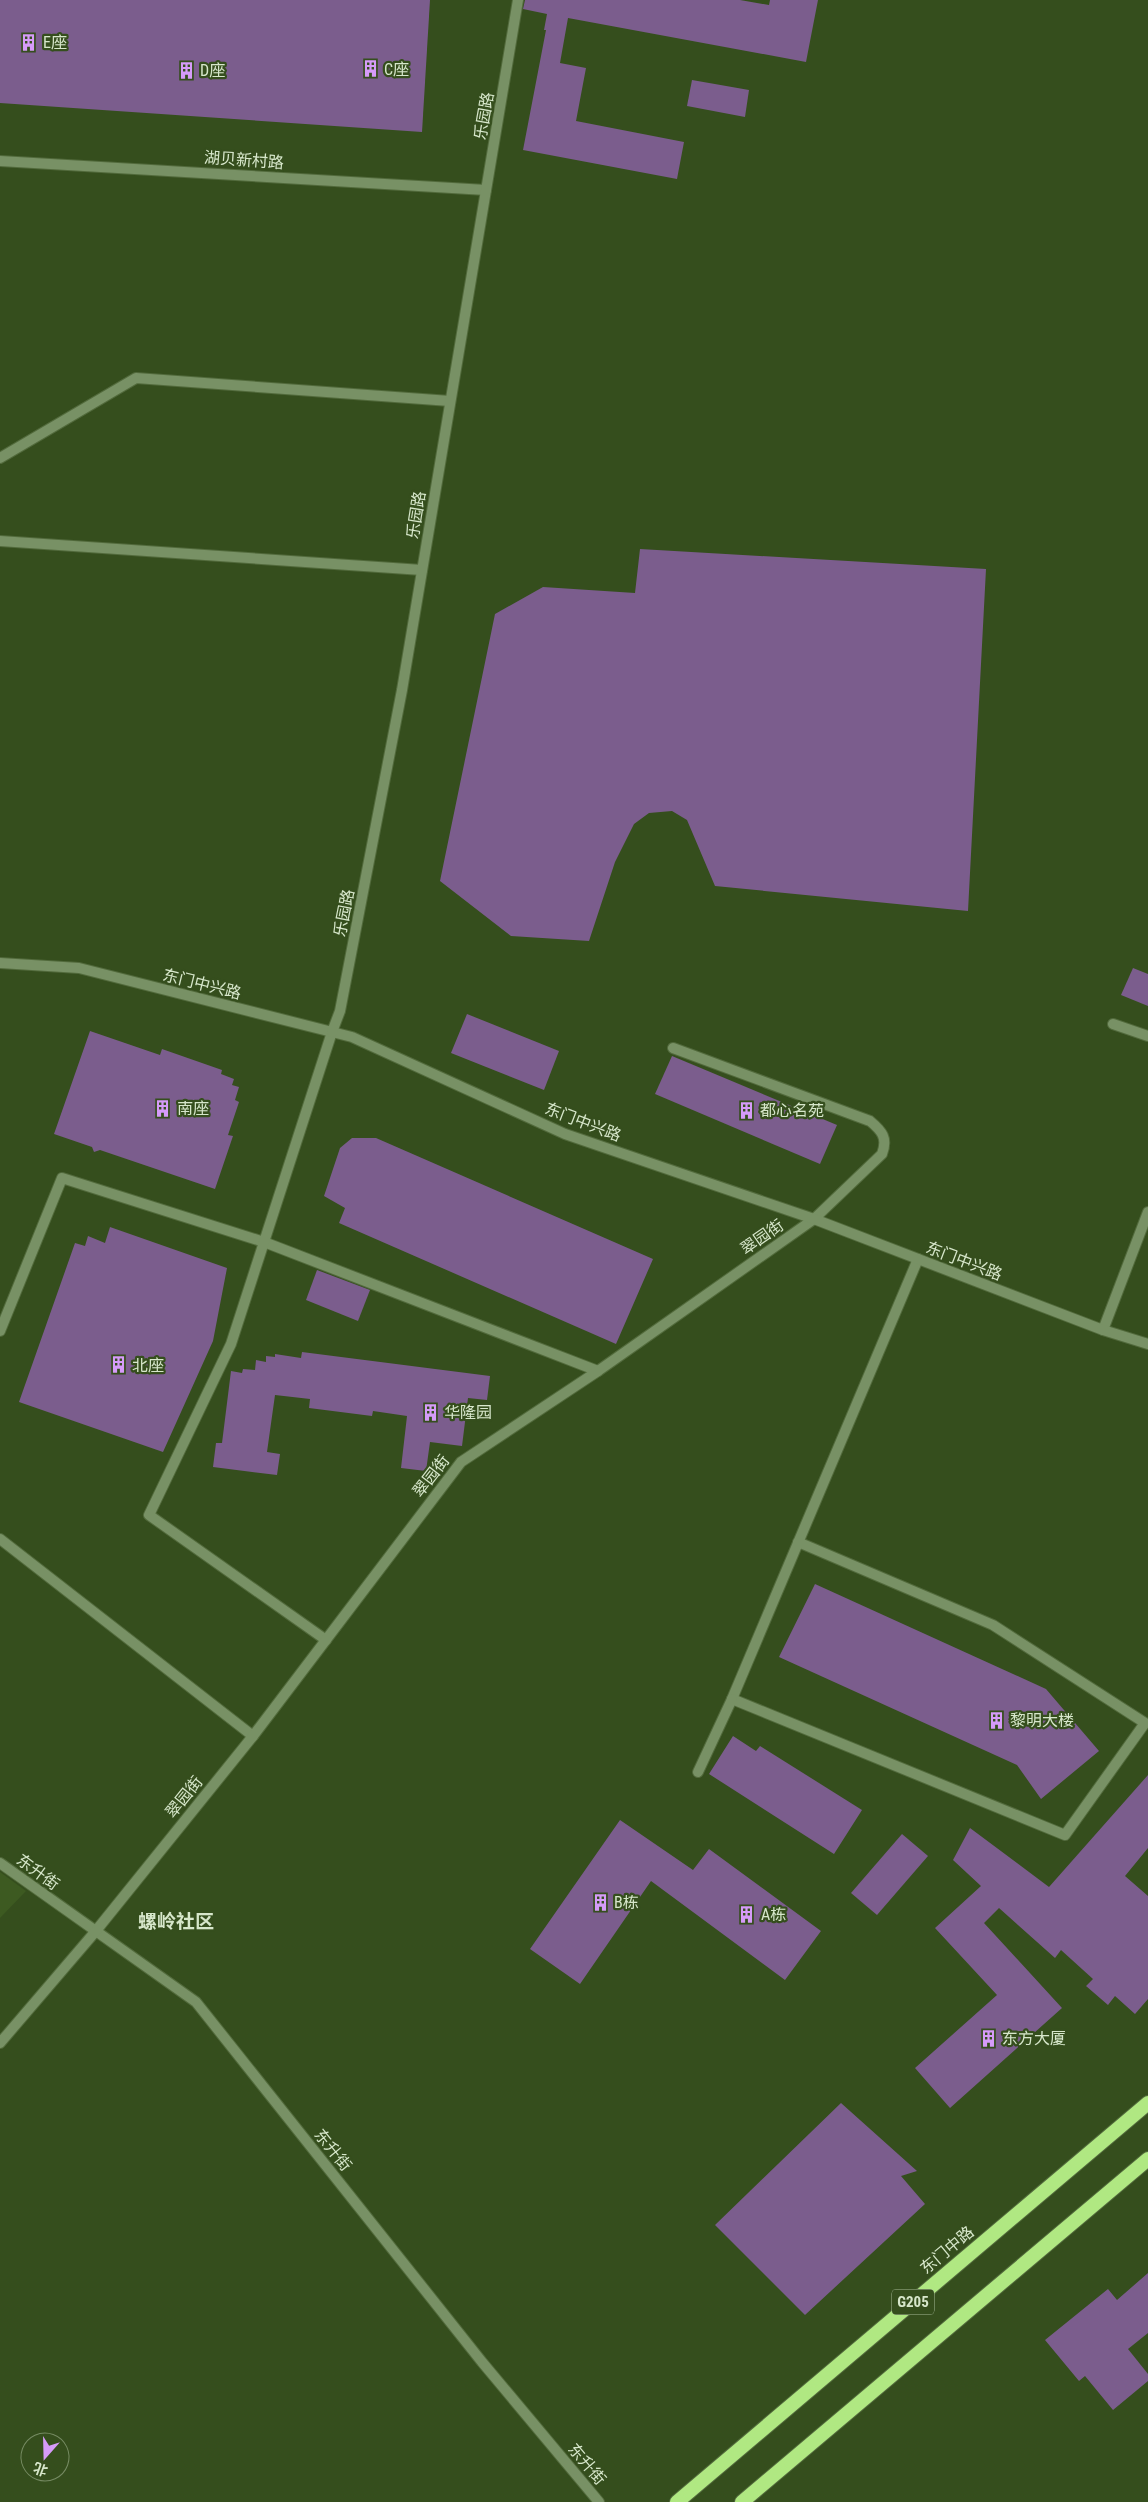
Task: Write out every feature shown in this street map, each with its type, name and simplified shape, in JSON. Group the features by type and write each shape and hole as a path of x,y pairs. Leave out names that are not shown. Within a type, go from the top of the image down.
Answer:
{"highway":[{"name":"东门中路","path":"677,2502 1148,2103"},
{"name":"G205","path":"742,2502 1148,2159"}],"street":[{"name":"乐园路","path":"326,1640 149,1515 231,1344 340,1011 402,690 518,0"},
{"name":"湖贝新村路","path":"0,160 486,190"},
{"path":"0,458 136,378 450,401"},
{"path":"0,541 422,570"},
{"name":"东门中兴路","path":"0,963 79,968 352,1037 565,1134 814,1219 1103,1330 1148,1344"},
{"path":"1112,1024 1148,1036"},
{"name":"翠园街","path":"0,2043 94,1932 253,1736 461,1462 598,1371 814,1219 882,1154 886,1144 883,1132 870,1121 673,1048"},
{"path":"0,1331 62,1178 264,1242 598,1371"},
{"path":"1103,1330 1148,1212"},
{"path":"698,1772 732,1699 918,1259"},
{"path":"0,1539 253,1736"},
{"path":"732,1699 1065,1834 1145,1723 993,1624 798,1542"},
{"name":"东升街","path":"0,1863 94,1932 196,2002 482,2362 599,2502"}],"shaded area":[{"path":"0,1872 26,1891 0,1918"}],"building":[{"path":"0,0 430,0 422,132 0,103"},
{"path":"525,0 740,0 769,5 770,0 818,0 806,62 568,18 560,63 586,68 576,121 684,142 677,179 523,150 546,30 544,30 547,14 523,9"},
{"path":"692,80 749,90 745,117 687,106"},
{"path":"640,549 986,569 968,911 715,886 687,820 672,811 649,813 634,824 615,862 589,941 511,936 440,881 495,614 543,587 635,593"},
{"path":"1133,968 1148,974 1148,1006 1121,995"},
{"path":"467,1014 559,1051 544,1090 451,1053"},
{"path":"90,1031 160,1055 162,1049 222,1070 221,1074 234,1079 232,1085 239,1087 235,1100 239,1102 228,1135 233,1136 215,1189 100,1150 94,1152 92,1147 54,1134"},
{"name":"都心名苑","path":"672,1056 837,1125 820,1164 655,1094"},
{"path":"352,1138 376,1138 653,1259 616,1344 339,1223 345,1208 324,1196 340,1148"},
{"path":"110,1227 227,1268 213,1341 163,1452 19,1402 75,1243 85,1246 88,1236 105,1243"},
{"path":"317,1270 370,1290 358,1321 306,1300"},
{"name":"华隆园","path":"302,1352 490,1376 487,1400 468,1398 462,1446 430,1442 426,1471 401,1468 407,1416 373,1411 372,1416 309,1408 310,1399 275,1395 267,1452 280,1454 277,1475 213,1467 216,1443 222,1443 231,1371 242,1373 243,1369 255,1370 256,1360 266,1362 266,1356 275,1357 275,1354 301,1358"},
{"name":"黎明大楼","path":"815,1584 1046,1689 1099,1751 1041,1799 1017,1765 779,1657"},
{"path":"733,1736 756,1751 760,1746 862,1810 834,1854 709,1774"},
{"path":"1148,1775 1148,1848 1125,1876 1148,1896 1148,1999 1135,2014 1115,1996 1108,2005 1086,1986 1093,1979 1061,1950 1055,1958 999,1908 984,1923 1062,2008 950,2108 915,2068 997,1995 935,1928 981,1886 953,1860 970,1828 1049,1887"},
{"path":"620,1820 693,1870 709,1849 821,1931 785,1980 651,1881 580,1984 530,1949"},
{"path":"902,1834 928,1856 877,1915 851,1893"},
{"path":"841,2103 917,2171 901,2176 925,2204 805,2315 715,2225"},
{"path":"1148,2273 1148,2333 1128,2349 1148,2374 1148,2381 1113,2410 1085,2376 1079,2381 1045,2340 1108,2289 1117,2300"}],"place":[{"name":"E座","path":"29,42"},
{"name":"C座","path":"370,69"},
{"name":"D座","path":"186,70"},
{"name":"南座","path":"163,1108"},
{"name":"都心名苑","path":"746,1110"},
{"name":"北座","path":"118,1365"},
{"name":"华隆园","path":"430,1412"},
{"name":"黎明大楼","path":"996,1720"},
{"name":"B栋","path":"600,1902"},
{"name":"A栋","path":"747,1914"},
{"name":"东方大厦","path":"988,2038"}],"district":[{"name":"螺岭社区","path":"176,1921"}]}
